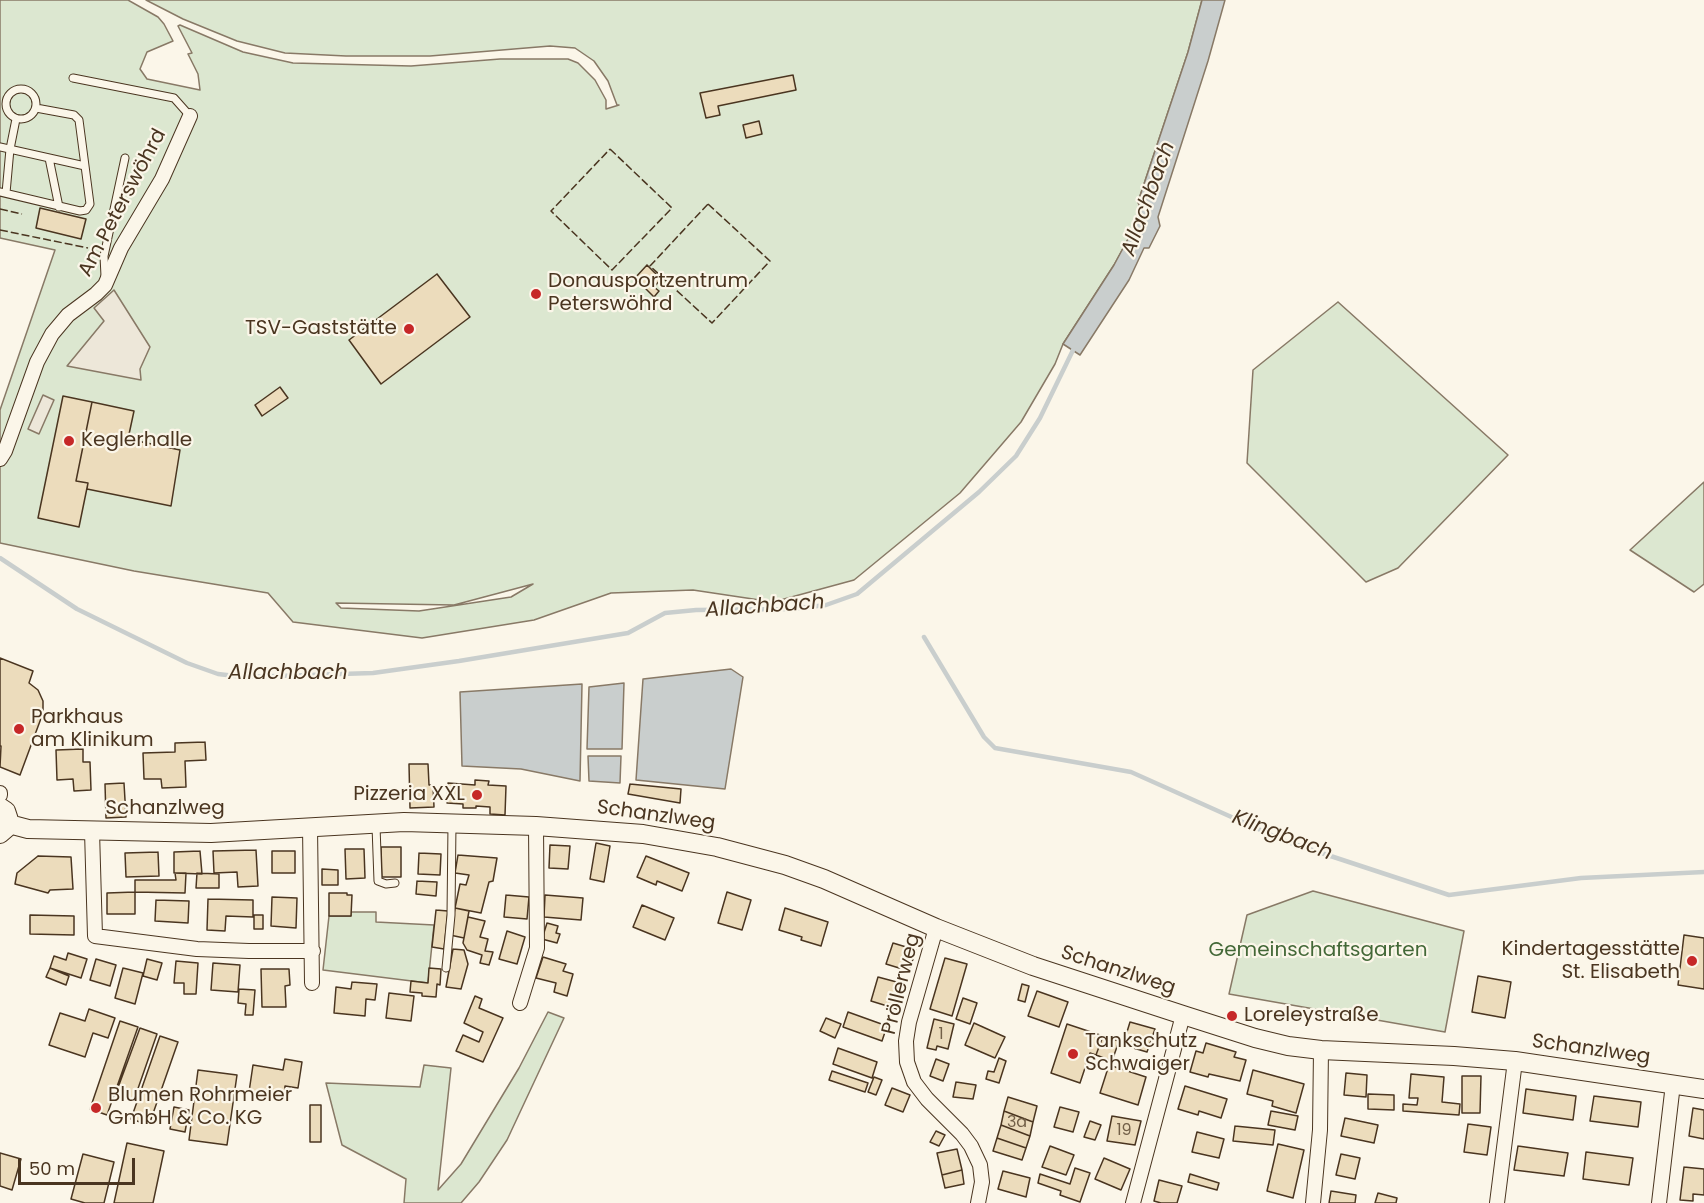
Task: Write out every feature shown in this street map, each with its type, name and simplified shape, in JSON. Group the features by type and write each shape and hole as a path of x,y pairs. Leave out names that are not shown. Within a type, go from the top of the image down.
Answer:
{"street":[{"name":"Am Peterswöhrd","path":"0,459 5,451 37,362 52,334 68,315 105,285 121,248 162,179 190,116"},
{"path":"0,807 8,815 4,829"},
{"name":"Schanzlweg","path":"4,829 211,834 376,823 536,826 643,834 717,847 785,865 1033,966 1266,1041 1321,1050 1515,1061 1704,1089"},
{"path":"520,1003 537,948 536,826"},
{"path":"310,827 312,983"},
{"path":"92,831 95,936 197,949 313,951"},
{"name":"Pröllerweg","path":"936,928 909,1022 906,1041 907,1062 914,1082 971,1146 980,1165 982,1182 978,1203"},
{"path":"1133,1203 1183,1015"},
{"path":"1313,1203 1320,1130 1321,1050"},
{"path":"1497,1203 1515,1061"},
{"path":"1659,1203 1673,1084"}],"lane":[{"path":"73,78 174,98 190,116"},
{"path":"23,89 32,93 36,108 31,116 16,118 6,108 3,100 14,91 23,89"},
{"path":"16,118 3,193 59,207 86,210 90,204 79,120 74,115 36,108"},
{"path":"0,147 85,165"},
{"path":"50,158 59,207"},
{"path":"105,285 104,256 125,158"},
{"path":"376,823 378,881 395,884"},
{"path":"446,968 451,915 452,824"}],"green space":[{"name":"Donausportzentrum Peterswöhrd","path":"0,0 128,0 158,17 173,41 147,52 140,69 147,79 200,90 198,74 188,54 192,53 178,26 180,25 243,52 293,63 411,66 500,59 568,59 578,63 595,80 606,100 606,109 619,105 617,105 608,81 594,61 575,48 550,46 430,56 285,53 237,41 183,19 146,0 1202,0 1188,52 1138,202 1141,210 1134,228 1114,265 1063,344 1055,364 1021,422 960,493 854,580 773,602 693,590 611,593 534,620 422,638 293,622 268,593 134,571 0,543 0,410 55,250 0,238","holes":["533,584 511,597 419,611 341,608 336,603 454,605"]},
{"path":"1338,302 1508,455 1398,568 1366,582 1247,463 1253,370"},
{"path":"1704,482 1704,584 1694,592 1630,550"},
{"name":"Gemeinschaftsgarten","path":"1313,891 1464,931 1445,1032 1229,994 1247,915"},
{"path":"351,912 376,912 376,922 434,925 428,983 323,970 329,916 351,916"},
{"path":"548,1012 564,1018 507,1140 479,1182 461,1203 404,1203 406,1179 342,1145 326,1083 420,1087 424,1065 451,1068 438,1190 461,1164 519,1068"}],"shaded area":[{"path":"114,290 150,347 140,369 141,380 67,366 104,321 94,308"},
{"path":"43,395 54,400 39,434 28,429"}],"water":[{"path":"1202,0 1225,0 1158,217 1160,226 1149,248 1144,248 1129,280 1080,355 1063,344 1114,265 1134,228 1141,210 1138,202 1188,52"},
{"path":"731,669 743,677 725,789 636,780 643,679"},
{"path":"624,683 622,749 587,749 589,687"},
{"path":"582,684 580,781 521,769 462,766 460,692"},
{"path":"588,756 621,756 620,783 589,781"}],"building":[{"path":"793,75 796,90 718,106 720,115 706,118 700,93"},
{"path":"759,121 762,134 746,138 743,125"},
{"path":"40,208 86,219 81,239 36,228"},
{"path":"647,265 661,279 654,287 659,291 654,297 635,278"},
{"name":"TSV-Gaststätte","path":"437,274 470,317 381,384 349,340"},
{"path":"280,387 288,398 262,416 255,405"},
{"name":"Keglerhalle","path":"63,396 92,402 76,481 88,483 79,527 38,518"},
{"path":"92,402 134,411 128,439 180,450 171,506 87,489 88,483 76,481"},
{"name":"Parkhaus am Klinikum","path":"0,658 33,671 29,683 38,690 43,701 43,713 20,775 0,767"},
{"path":"205,742 206,760 185,761 186,787 162,788 161,779 144,779 143,753 175,752 175,743"},
{"path":"83,749 83,762 90,762 91,790 74,791 73,779 57,780 56,750"},
{"path":"409,764 428,764 429,785 433,785 434,807 410,808"},
{"name":"Pizzeria XXL","path":"475,780 489,781 488,785 506,786 505,815 490,814 490,807 463,808 463,804 447,803 448,783 475,785"},
{"path":"124,783 126,817 106,818 105,784"},
{"path":"630,784 681,789 680,803 628,794"},
{"path":"596,843 610,846 604,882 590,879"},
{"path":"550,845 570,846 568,869 549,868"},
{"path":"381,847 401,847 401,877 382,877"},
{"path":"345,849 364,849 365,878 346,879"},
{"path":"256,850 258,886 238,887 237,872 214,873 213,851"},
{"path":"200,851 202,874 174,873 174,852"},
{"path":"272,851 295,851 295,873 272,873"},
{"path":"158,852 159,876 126,877 125,853"},
{"path":"419,853 441,854 440,875 418,874"},
{"path":"458,855 497,858 493,881 489,882 481,913 455,908 460,884 466,885 469,875 455,873"},
{"path":"38,856 71,857 73,889 50,890 48,893 15,884 17,873"},
{"path":"646,856 689,873 682,891 657,881 656,885 637,877"},
{"path":"322,869 338,870 338,885 322,885"},
{"path":"175,873 186,873 185,893 135,892 135,880 176,880"},
{"path":"197,873 219,874 219,888 196,888"},
{"path":"417,881 437,882 436,896 416,894"},
{"path":"135,892 135,914 107,914 107,893"},
{"path":"727,892 751,900 742,930 718,923"},
{"path":"329,893 352,895 351,916 329,916"},
{"path":"506,895 529,897 527,919 504,917"},
{"path":"545,895 583,898 581,920 544,917"},
{"path":"272,897 297,898 296,928 271,926"},
{"path":"208,899 253,900 253,917 226,916 225,931 207,930"},
{"path":"156,900 189,901 188,923 155,921"},
{"path":"642,905 674,918 665,940 633,927"},
{"path":"455,908 469,911 464,938 450,935"},
{"path":"785,908 828,922 821,946 779,930"},
{"path":"436,910 448,911 444,949 432,947"},
{"path":"30,915 74,916 74,935 30,934"},
{"path":"254,915 263,915 263,929 254,929"},
{"path":"468,917 485,921 480,937 488,939 485,951 493,952 489,965 480,963 482,955 467,950 463,943"},
{"path":"547,923 558,926 556,933 560,934 557,943 542,939"},
{"path":"507,931 525,937 517,964 499,959"},
{"name":"Kindertagesstätte St. Elisabeth","path":"1684,935 1704,938 1704,989 1678,985"},
{"path":"893,943 916,950 909,971 886,964"},
{"path":"453,949 464,950 468,964 461,989 446,987"},
{"path":"68,953 87,959 81,978 50,968 54,956 66,960"},
{"path":"543,957 566,964 563,971 573,974 567,996 554,992 556,983 536,978"},
{"path":"945,958 967,964 952,1016 930,1009"},
{"path":"96,959 116,965 110,986 90,980"},
{"path":"147,959 162,963 157,980 143,976"},
{"path":"176,961 198,963 196,994 184,994 184,983 174,983"},
{"path":"213,963 240,965 238,992 211,990"},
{"path":"50,968 69,976 66,985 46,977"},
{"path":"123,968 143,973 135,1004 115,998"},
{"path":"429,968 441,969 440,985 437,984 436,997 410,992 411,981 428,983"},
{"path":"261,969 289,969 290,985 285,986 286,1007 262,1007"},
{"path":"1478,976 1511,982 1505,1018 1472,1012"},
{"path":"878,977 904,984 897,1009 871,1001"},
{"path":"352,982 377,984 375,1000 366,999 365,1016 334,1013 336,987 351,989"},
{"path":"1022,984 1029,986 1025,1002 1018,1000"},
{"path":"239,989 255,990 253,1015 245,1015 246,1004 238,1003"},
{"path":"1037,991 1068,1002 1059,1027 1028,1016"},
{"path":"389,993 414,996 411,1021 386,1018"},
{"path":"475,996 482,999 479,1008 503,1018 483,1062 456,1051 463,1035 479,1042 483,1032 464,1023"},
{"path":"963,998 977,1003 970,1024 956,1019"},
{"path":"89,1009 115,1018 108,1038 93,1033 85,1057 49,1045 60,1013 85,1021"},
{"path":"848,1012 887,1026 882,1041 843,1027"},
{"path":"826,1018 841,1024 835,1038 820,1031"},
{"path":"934,1019 954,1024 948,1049 937,1046 936,1050 927,1048"},
{"path":"120,1021 138,1027 107,1115 90,1109"},
{"path":"1130,1022 1155,1029 1147,1052 1123,1045"},
{"path":"974,1023 1005,1037 995,1058 965,1045"},
{"name":"Tankschutz Schwaiger","path":"1067,1024 1103,1036 1096,1055 1090,1053 1080,1083 1051,1073"},
{"path":"140,1028 157,1034 134,1100 116,1093"},
{"path":"160,1036 178,1042 149,1125 131,1119"},
{"path":"1103,1036 1119,1041 1112,1061 1096,1055"},
{"path":"1206,1043 1236,1052 1234,1057 1246,1060 1240,1081 1190,1072 1196,1051 1203,1053"},
{"path":"838,1048 877,1062 872,1078 833,1064"},
{"path":"999,1058 1006,1061 999,1083 986,1079 988,1071 994,1072"},
{"path":"285,1059 302,1062 298,1088 285,1086 284,1098 249,1092 253,1065 283,1070"},
{"path":"936,1059 949,1064 943,1081 930,1076"},
{"path":"1109,1065 1146,1077 1138,1105 1100,1093"},
{"path":"198,1070 237,1075 227,1145 189,1140"},
{"path":"1253,1070 1304,1084 1296,1113 1272,1106 1273,1101 1247,1094"},
{"path":"832,1071 868,1083 865,1092 829,1080"},
{"path":"1346,1073 1367,1075 1366,1097 1344,1095"},
{"path":"1411,1074 1444,1077 1442,1102 1460,1104 1459,1115 1403,1111 1403,1104 1417,1105 1418,1098 1409,1098"},
{"path":"1462,1076 1481,1076 1480,1113 1462,1113"},
{"path":"874,1077 882,1080 876,1095 868,1092"},
{"path":"956,1082 976,1085 973,1099 953,1097"},
{"path":"1185,1086 1227,1099 1221,1118 1199,1111 1198,1115 1178,1109"},
{"path":"892,1088 910,1095 903,1112 885,1105"},
{"path":"1526,1089 1576,1096 1573,1120 1523,1113"},
{"path":"1368,1094 1394,1095 1394,1110 1368,1109"},
{"path":"1594,1096 1641,1102 1638,1127 1590,1121"},
{"path":"1008,1097 1037,1106 1033,1122 1004,1111"},
{"path":"310,1105 321,1105 321,1142 310,1142"},
{"path":"174,1107 189,1110 185,1132 170,1129"},
{"path":"1060,1107 1079,1112 1073,1132 1054,1127"},
{"path":"1693,1108 1704,1110 1704,1139 1689,1136"},
{"path":"1004,1111 1033,1122 1030,1136 1001,1125"},
{"path":"1271,1111 1298,1116 1295,1130 1268,1125"},
{"path":"1112,1116 1141,1121 1135,1145 1107,1141"},
{"path":"1345,1118 1378,1125 1374,1143 1341,1136"},
{"path":"1090,1121 1101,1125 1095,1140 1084,1137"},
{"path":"1468,1124 1491,1127 1487,1155 1464,1152"},
{"path":"1001,1125 1030,1136 1026,1148 997,1138"},
{"path":"1235,1126 1275,1130 1273,1145 1233,1141"},
{"path":"936,1131 945,1135 939,1146 930,1142"},
{"path":"1197,1132 1224,1139 1219,1158 1192,1152"},
{"path":"997,1138 1026,1148 1022,1160 993,1151"},
{"path":"127,1143 164,1151 153,1203 114,1203"},
{"path":"1278,1144 1304,1150 1293,1198 1267,1191"},
{"path":"1050,1146 1074,1155 1066,1175 1042,1167"},
{"path":"1518,1146 1568,1153 1564,1176 1514,1170"},
{"path":"957,1149 962,1170 942,1175 937,1153"},
{"path":"1586,1152 1633,1158 1629,1185 1583,1179"},
{"path":"0,1153 21,1159 12,1190 0,1186"},
{"path":"83,1154 114,1162 104,1203 85,1203 71,1199"},
{"path":"1341,1154 1360,1158 1355,1179 1336,1175"},
{"path":"1104,1158 1130,1169 1121,1190 1095,1179"},
{"path":"1684,1167 1704,1169 1704,1195 1693,1194 1693,1201 1680,1200"},
{"path":"1075,1168 1090,1173 1080,1202 1060,1195 1061,1191 1038,1183 1040,1174 1070,1184"},
{"path":"962,1170 964,1184 945,1188 942,1175"},
{"path":"1003,1171 1030,1178 1026,1197 998,1189"},
{"path":"1190,1174 1219,1183 1217,1190 1188,1182"},
{"path":"1159,1180 1182,1186 1177,1203 1154,1201"},
{"path":"1331,1191 1356,1195 1355,1203 1329,1203"},
{"path":"1378,1193 1397,1198 1396,1203 1375,1203"}],"waterway":[{"name":"Allachbach","path":"0,558 77,609 187,663 218,674 244,677 373,673 628,633 665,613 696,610 792,609 826,605 857,594 979,492 1016,456 1040,418 1075,346"},
{"name":"Klingbach","path":"924,637 984,737 995,748 1131,772 1285,841 1449,895 1581,878 1704,872"}],"fence":[{"path":"610,149 672,208 612,270 551,211 610,149"},
{"path":"708,204 770,261 712,323 650,266 708,204"},
{"path":"0,209 22,214"},
{"path":"0,230 88,248"}],"place":[{"name":"Donausportzentrum Peterswöhrd","path":"536,294"},
{"name":"TSV-Gaststätte","path":"409,329"},
{"name":"Keglerhalle","path":"69,441"},
{"name":"Parkhaus am Klinikum","path":"19,729"},
{"name":"Pizzeria XXL","path":"477,795"},
{"name":"Kindertagesstätte St. Elisabeth","path":"1692,961"},
{"name":"Loreleystraße","path":"1232,1016"},
{"name":"Tankschutz Schwaiger","path":"1073,1054"},
{"name":"Blumen Rohrmeier GmbH & Co. KG","path":"96,1108"}]}
